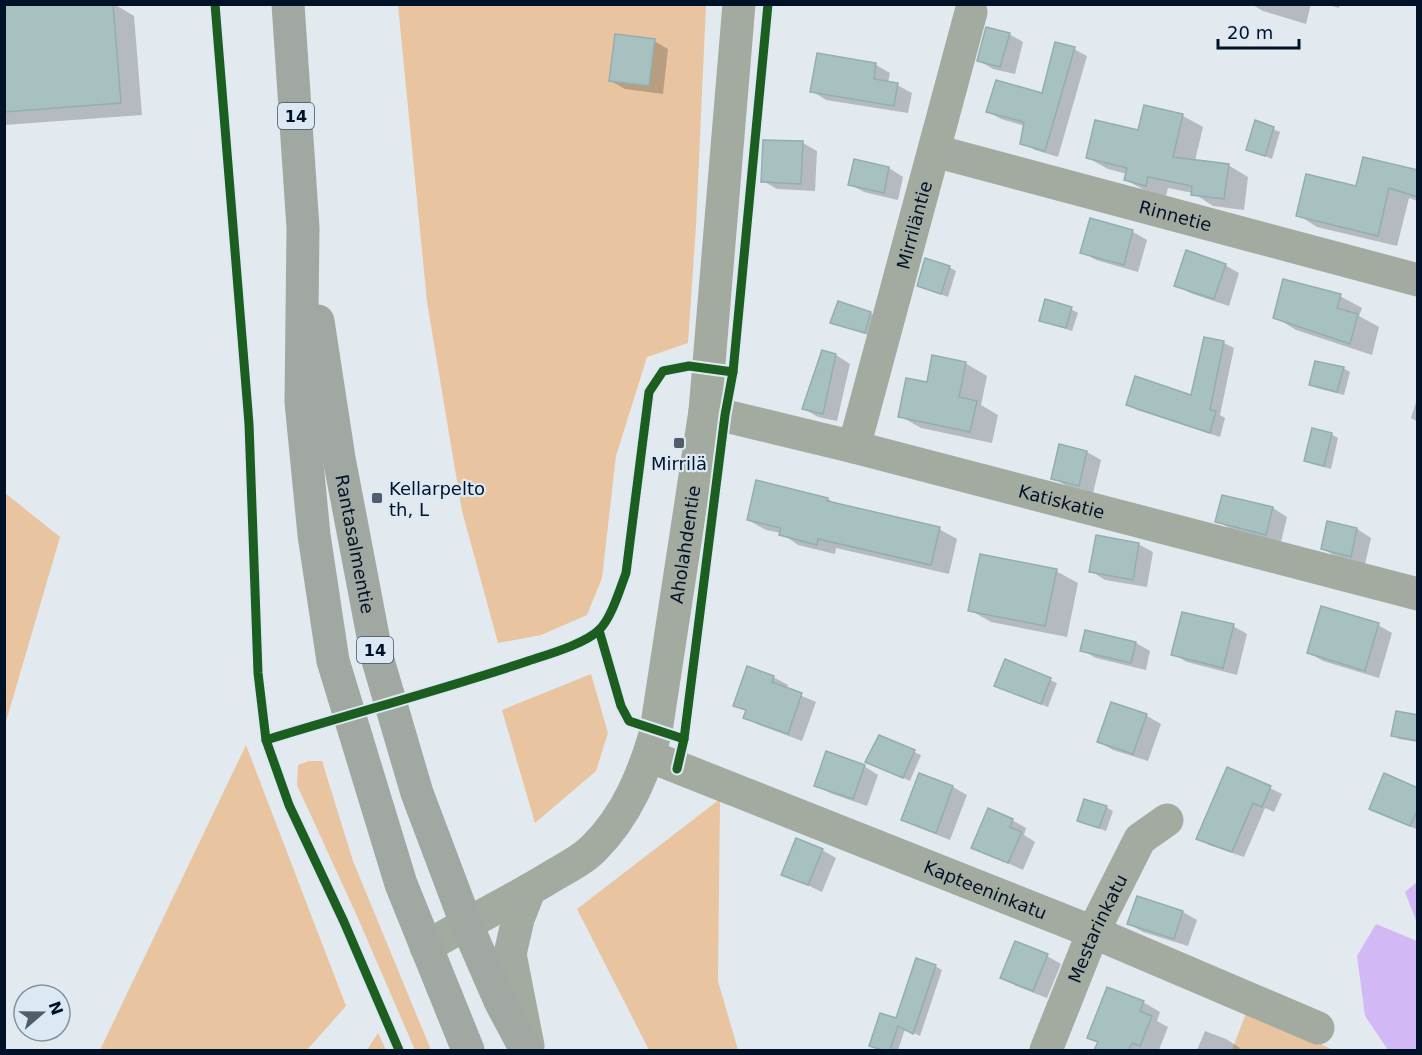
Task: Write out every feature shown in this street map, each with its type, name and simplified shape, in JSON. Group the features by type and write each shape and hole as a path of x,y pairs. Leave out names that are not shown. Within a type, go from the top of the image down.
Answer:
{"highway":[{"name":"Rantasalmentie","path":"288,4 303,228 301,402 314,535 333,662 401,884 468,1050"},
{"name":"Rantasalmentie","path":"303,228 339,458 377,657 417,793 466,923 500,1001 527,1050"}],"street":[{"name":"Aholahdentie","path":"426,947 466,923 529,891 596,847 632,797 649,756 656,731 705,411 739,4"},
{"name":"Mirriläntie","path":"854,447 971,12"},
{"name":"Rinnetie","path":"934,151 1418,280"},
{"name":"Katiskatie","path":"705,411 854,447 1418,594"},
{"name":"Kapteeninkatu","path":"649,756 1093,932 1318,1028"},
{"name":"Mestarinkatu","path":"1046,1050 1093,932 1140,839 1167,820"},
{"path":"527,1050 510,954 518,919 529,891"}],"shaded area":[{"path":"398,5 706,5 688,343 647,357 616,456 602,578 587,615 541,635 498,643 462,511 427,302"},
{"path":"5,493 60,537 5,725"},
{"path":"591,674 608,733 596,771 535,823 502,710"},
{"path":"246,745 346,1006 307,1050 100,1050"},
{"path":"309,761 322,761 353,861 431,1050 415,1050 297,785 298,765"},
{"path":"720,799 718,981 738,1050 649,1050 577,909"},
{"path":"1417,882 1417,923 1405,892"},
{"path":"1376,924 1417,941 1417,1050 1388,1050 1365,1016 1357,956"},
{"path":"1248,1008 1333,1050 1232,1050"},
{"path":"378,1033 386,1050 367,1050"}],"building":[{"path":"4,4 113,4 121,103 4,112"},
{"path":"986,27 1010,33 1000,67 977,61"},
{"path":"615,34 655,39 649,86 609,81"},
{"path":"1055,42 1075,47 1045,151 1020,144 1024,122 986,112 996,80 1042,93"},
{"path":"817,53 876,63 874,79 898,83 894,106 810,92"},
{"path":"1144,105 1183,114 1173,157 1229,164 1224,199 1191,195 1192,186 1148,177 1146,186 1124,180 1127,168 1086,158 1095,120 1138,130"},
{"path":"1255,120 1274,127 1265,156 1246,150"},
{"path":"763,140 803,141 801,184 761,182"},
{"path":"1363,157 1418,170 1418,197 1389,188 1378,236 1296,216 1306,174 1356,186"},
{"path":"854,159 889,167 884,193 848,185"},
{"path":"1090,218 1133,230 1124,265 1080,253"},
{"path":"1186,250 1226,264 1214,299 1174,286"},
{"path":"925,258 950,266 941,294 917,286"},
{"path":"1283,279 1341,294 1337,308 1358,314 1350,344 1273,318"},
{"path":"1045,299 1072,307 1066,328 1039,321"},
{"path":"838,301 871,312 865,333 830,323"},
{"path":"1204,337 1224,341 1210,410 1216,411 1210,433 1126,405 1135,376 1191,395"},
{"path":"822,350 836,354 823,414 802,409"},
{"path":"932,355 966,362 959,397 977,401 970,432 898,417 906,378 927,382"},
{"path":"1315,361 1344,367 1337,392 1309,385"},
{"path":"1312,428 1332,433 1324,466 1304,461"},
{"path":"1059,444 1087,451 1079,486 1051,479"},
{"path":"756,480 828,498 827,501 940,527 931,565 818,539 817,545 779,535 781,528 747,520"},
{"path":"1222,495 1273,507 1266,535 1215,522"},
{"path":"1327,521 1357,528 1351,557 1321,549"},
{"path":"1096,535 1139,543 1133,580 1089,572"},
{"path":"980,554 1057,569 1045,626 968,611"},
{"path":"1321,606 1379,623 1365,671 1307,653"},
{"path":"1182,612 1234,624 1223,668 1171,655"},
{"path":"1085,630 1136,642 1131,663 1080,651"},
{"path":"1005,659 1051,678 1041,704 994,686"},
{"path":"747,666 774,676 772,682 802,693 788,734 743,718 746,710 733,706"},
{"path":"1111,702 1147,714 1133,754 1097,742"},
{"path":"1396,711 1418,715 1418,741 1391,736"},
{"path":"879,735 915,750 903,778 865,762"},
{"path":"826,751 865,765 853,799 814,786"},
{"path":"1227,767 1271,786 1262,807 1253,803 1232,852 1196,839"},
{"path":"919,773 953,786 936,833 901,820"},
{"path":"1384,773 1418,788 1418,809 1410,826 1369,809"},
{"path":"1084,799 1107,806 1099,828 1077,821"},
{"path":"988,808 1013,819 1010,827 1022,832 1008,863 971,848"},
{"path":"796,838 823,849 808,885 781,875"},
{"path":"1137,896 1183,911 1174,939 1127,924"},
{"path":"1015,941 1048,954 1033,991 1000,978"},
{"path":"916,958 936,965 913,1034 898,1026 890,1050 869,1046 880,1013 896,1018"},
{"path":"1107,987 1144,1001 1140,1011 1152,1016 1140,1046 1132,1043 1129,1050 1094,1050 1098,1042 1087,1038"}],"cycle path":[{"path":"215,4 249,424 258,673 266,740 289,805 344,922 399,1050"},
{"path":"677,769 684,739 725,415 733,372 768,4"},
{"path":"266,740 496,672 565,648 593,635 607,619 626,573 649,392 663,371 689,366 733,372"},
{"path":"599,630 621,706 629,721 684,739"}],"place":[{"name":"Mirrilä","path":"679,443"},
{"name":"Kellarpelto th, L","path":"377,498"}]}
